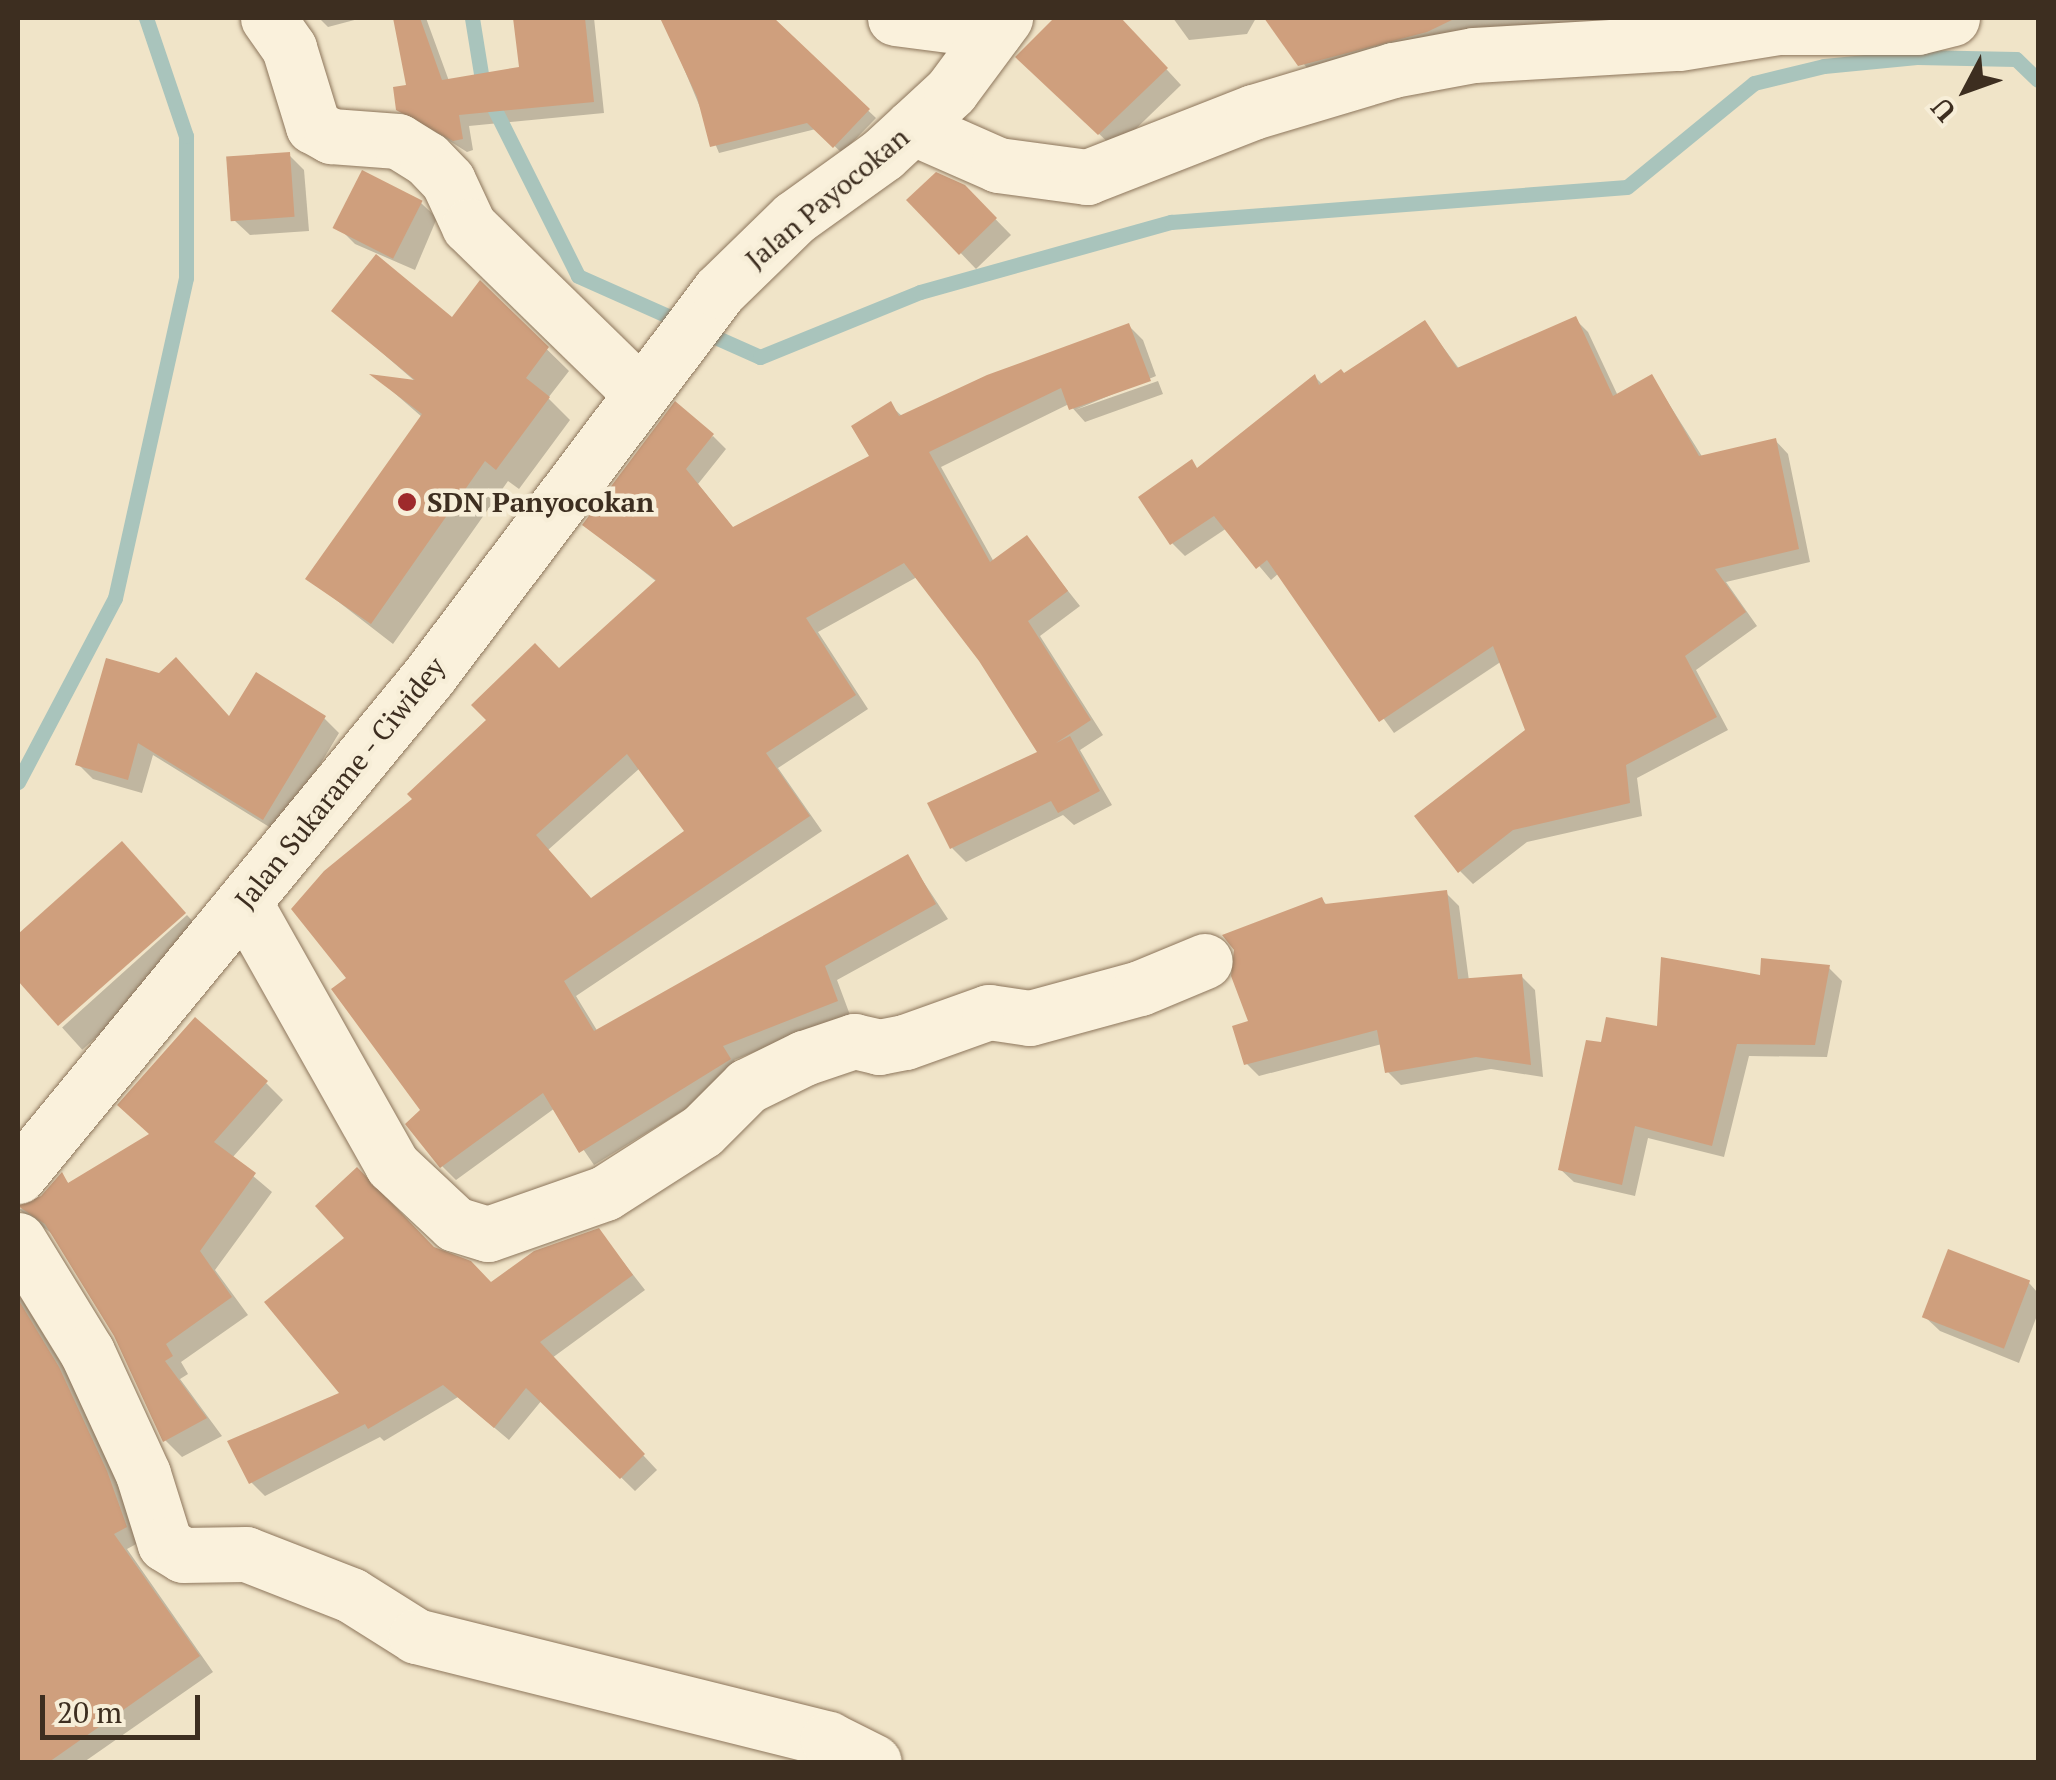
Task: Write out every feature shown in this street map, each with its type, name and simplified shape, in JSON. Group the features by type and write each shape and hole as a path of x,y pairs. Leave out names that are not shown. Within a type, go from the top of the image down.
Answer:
{"street":[{"path":"268,18 289,48 313,126 331,136 398,141 427,158 448,182 469,226 646,388"},
{"path":"896,18 1000,24"},
{"path":"912,127 998,165 1087,177 1252,112 1409,67 1474,55 1678,43 1778,27 1918,27 1952,18"},
{"name":"Jalan Payocokan","path":"646,388 719,291 794,218 912,127 951,90 1000,24"},
{"name":"Jalan Sukarame - Ciwidey","path":"18,1176 429,676 646,388"},
{"path":"244,902 392,1165 455,1224 488,1234 605,1193 702,1132 747,1086 804,1058 854,1041 879,1047 904,1042 989,1012 1030,1018 1140,988 1204,962"},
{"path":"18,1240 87,1352 143,1474 165,1544 174,1550 216,1558 246,1554 351,1595 416,1636 828,1740 874,1762"}],"building":[{"path":"393,18 420,18 442,80 519,67 513,18 585,18 594,102 459,115 463,139 453,141 396,110 393,87 406,85"},
{"path":"660,18 774,18 870,109 833,148 807,123 710,147 697,97"},
{"path":"1054,18 1121,18 1168,68 1098,135 1015,57"},
{"path":"1264,18 1456,18 1427,32 1298,66"},
{"path":"290,152 295,217 231,221 226,156"},
{"path":"362,170 423,201 393,259 332,228"},
{"path":"936,172 965,185 997,218 959,255 906,200"},
{"path":"376,254 452,317 480,280 549,347 526,378 550,397 496,470 485,461 371,624 305,579 422,414 369,374 415,380 331,311"},
{"path":"1576,316 1613,396 1652,374 1699,456 1776,438 1799,549 1715,569 1746,612 1685,656 1717,717 1626,765 1630,803 1513,830 1458,873 1414,816 1525,730 1493,646 1379,722 1267,560 1256,569 1214,516 1170,545 1138,497 1192,459 1197,468 1315,374 1319,385 1341,369 1344,373 1425,320 1457,368"},
{"path":"1129,323 1151,381 1069,410 1061,388 929,452 990,562 1027,535 1068,591 1028,621 1091,720 1056,743 1070,736 1100,791 1058,813 1051,801 950,849 927,803 1037,752 979,661 904,563 806,618 856,695 766,753 810,816 564,981 594,1031 908,854 936,904 825,966 838,1001 723,1046 731,1059 579,1153 543,1093 440,1168 405,1124 420,1110 331,989 346,978 291,909 324,871 412,799 407,794 486,720 471,705 535,643 559,668 656,580 582,525 675,401 714,434 686,469 733,527 869,456 851,426 891,401 899,416 987,375","holes":["627,754 684,831 591,898 536,835"]},
{"path":"176,657 229,716 256,672 326,716 263,820 138,743 128,780 75,765 106,658 159,673"},
{"path":"122,841 186,913 58,1026 18,981 18,934"},
{"path":"1447,890 1458,979 1522,974 1531,1065 1476,1057 1385,1073 1377,1030 1244,1065 1232,1026 1248,1021 1231,976 1234,950 1222,935 1322,897 1325,904"},
{"path":"1661,957 1760,975 1761,958 1830,965 1815,1045 1737,1044 1712,1146 1635,1126 1622,1185 1558,1170 1586,1040 1601,1042 1606,1017 1657,1026"},
{"path":"195,1017 268,1081 214,1142 256,1173 200,1251 232,1297 166,1344 173,1356 165,1361 207,1418 163,1442 114,1336 45,1224 18,1206 41,1196 62,1172 68,1183 149,1134 117,1105"},
{"path":"357,1167 434,1247 471,1261 491,1282 534,1251 599,1228 633,1275 540,1342 645,1454 620,1479 526,1388 494,1428 443,1385 368,1429 365,1424 249,1484 227,1441 339,1393 264,1302 344,1238 315,1206"},
{"path":"1948,1249 2030,1281 2004,1349 1922,1317"},
{"path":"18,1299 59,1367 107,1471 127,1527 114,1534 200,1656 49,1762 18,1762"}],"waterway":[{"path":"18,782 115,598 186,278 186,136 146,18"},
{"path":"472,18 483,86 578,276 760,357 920,292 1171,222 1627,187 1754,83 1824,66 1917,57 2016,59 2038,80"}],"place":[{"name":"SDN Panyocokan","path":"407,502"}]}
